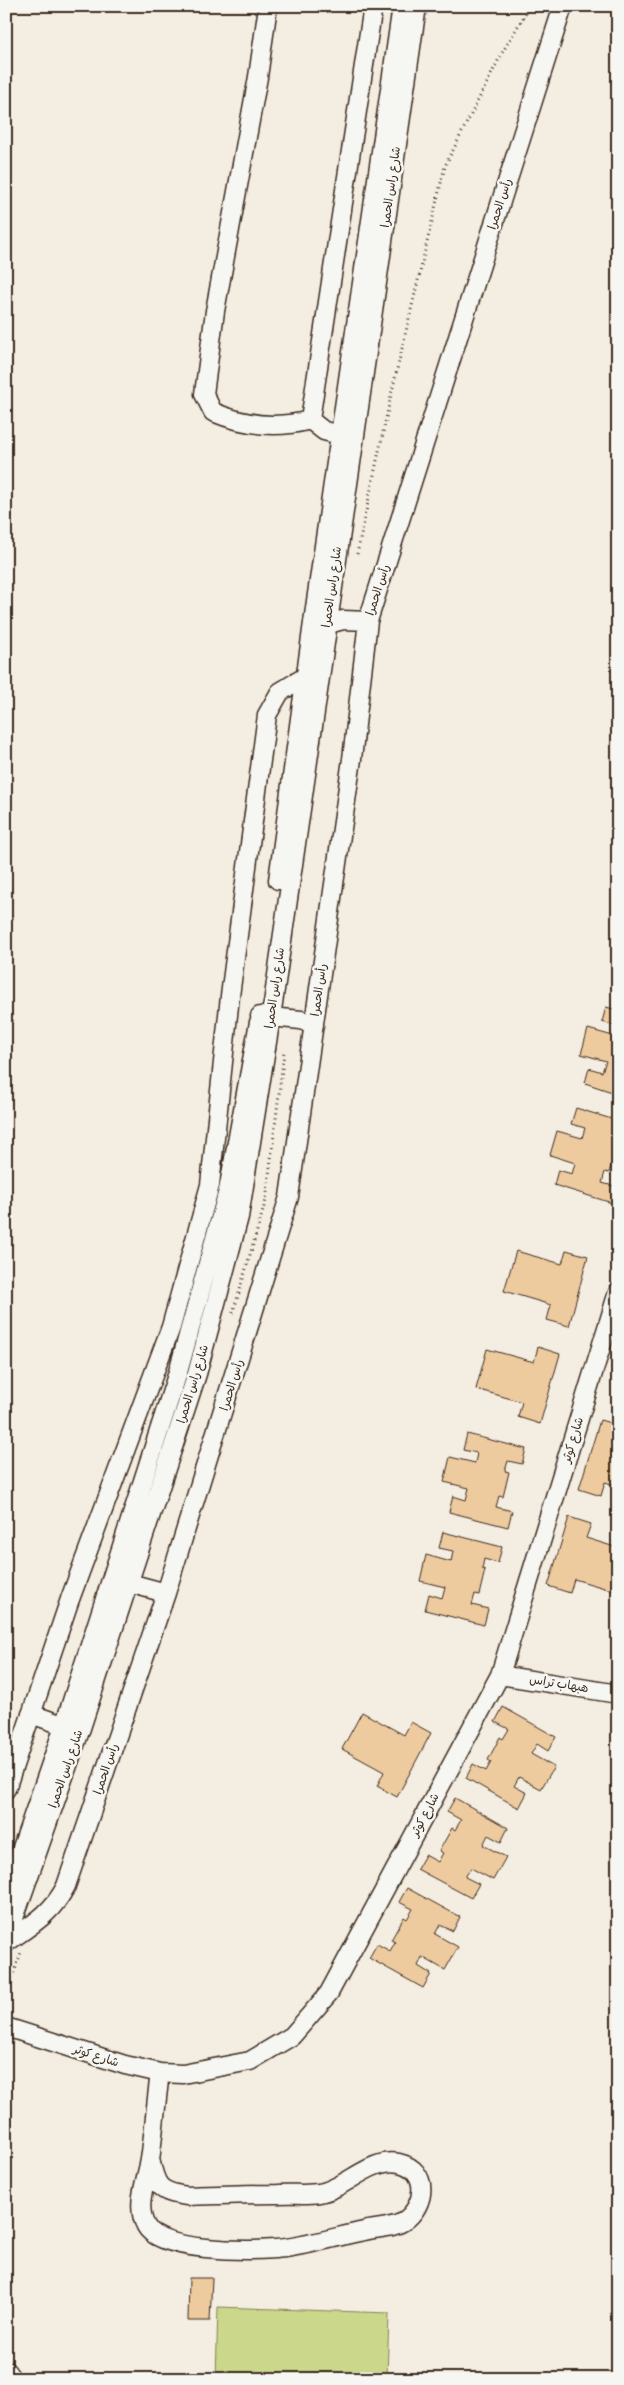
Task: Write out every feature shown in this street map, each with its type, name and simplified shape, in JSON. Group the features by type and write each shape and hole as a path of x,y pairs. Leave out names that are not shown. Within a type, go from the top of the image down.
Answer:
{"street":[{"path":"268,6 258,76 215,311 204,394 213,412 234,421 282,426 310,420"},
{"path":"310,420 373,6"},
{"name":"شارع راس الحمرا","path":"348,437 402,6"},
{"name":"شارع راس الحمرا","path":"72,1728 110,1578 235,1192 266,1017 319,627 416,6"},
{"name":"رأس الحمرا","path":"6,1942 47,1914 58,1902 66,1886 166,1593 289,1197 352,759 368,621 563,6"},
{"path":"310,420 324,431 348,437"},
{"path":"319,627 343,620 368,621"},
{"path":"6,1789 70,1599 170,1327 210,1186 230,996 267,715 280,692 313,672"},
{"path":"266,1017 301,1020 314,1025"},
{"path":"210,1186 235,1192"},
{"name":"شارع راس الحمرا","path":"6,1942 13,1883 128,1582 197,1374 239,1217 235,1192"},
{"name":"شارع كوثر","path":"6,2027 124,2065 160,2074 183,2074 250,2061 292,2036 323,2000 500,1675 618,1292"},
{"path":"110,1578 166,1593"},
{"name":"هبهاب تراس","path":"500,1675 618,1694"},
{"path":"32,1714 72,1728"},
{"path":"150,2159 156,2183 169,2194 187,2196 321,2193 376,2166 390,2162 400,2163 408,2167 418,2177 422,2189 422,2200 403,2222 277,2250 198,2247 177,2244 154,2236 146,2227 141,2213 150,2159 160,2074"},
{"path":"6,2371 12,2379"}],"path":[{"path":"6,1997 22,1951 27,1947"}],"green space":[{"path":"218,2307 389,2313 387,2379 216,2379"}],"building":[{"path":"606,1007 618,1010 618,1094 585,1083 589,1068 602,1072 606,1061 581,1054 588,1029 613,1036 616,1026 602,1022"},
{"path":"576,1108 618,1121 618,1138 615,1137 613,1147 616,1148 609,1173 605,1172 602,1183 617,1187 612,1203 554,1185 558,1170 572,1174 575,1163 550,1155 557,1131 582,1138 585,1128 571,1124"},
{"path":"566,1250 588,1256 569,1326 547,1320 551,1305 504,1291 516,1251 562,1264"},
{"path":"538,1347 560,1354 540,1424 518,1417 522,1402 476,1389 487,1349 534,1362"},
{"path":"600,1420 618,1425 618,1486 605,1482 601,1496 579,1489"},
{"path":"467,1434 526,1449 522,1464 508,1461 505,1471 509,1472 503,1497 499,1496 496,1507 512,1511 508,1527 449,1512 453,1496 466,1500 469,1488 444,1482 450,1457 475,1463 477,1453 463,1450"},
{"path":"569,1517 591,1524 586,1538 618,1548 618,1592 574,1579 570,1593 548,1586"},
{"path":"443,1532 502,1547 498,1563 484,1559 482,1569 485,1570 479,1595 475,1594 472,1605 488,1609 484,1625 425,1610 429,1594 442,1598 445,1587 420,1581 426,1555 451,1562 453,1551 439,1548"},
{"path":"503,1707 556,1737 548,1751 537,1744 531,1754 554,1767 541,1789 519,1777 514,1786 527,1793 519,1808 466,1778 473,1764 486,1771 491,1762 488,1760 500,1737 503,1739 509,1729 495,1722"},
{"path":"362,1712 404,1735 411,1722 431,1733 397,1797 377,1786 384,1772 342,1749"},
{"path":"455,1798 508,1828 501,1842 488,1835 483,1845 506,1857 493,1880 471,1868 465,1877 479,1884 471,1898 417,1869 425,1855 438,1862 443,1853 439,1851 452,1828 455,1830 461,1820 447,1812"},
{"path":"407,1888 460,1917 453,1931 440,1925 435,1934 458,1947 445,1970 422,1957 418,1966 431,1974 423,1988 369,1958 377,1944 390,1951 395,1942 391,1940 404,1917 407,1919 413,1909 399,1902"},
{"path":"189,2278 212,2278 210,2321 188,2321"}]}
